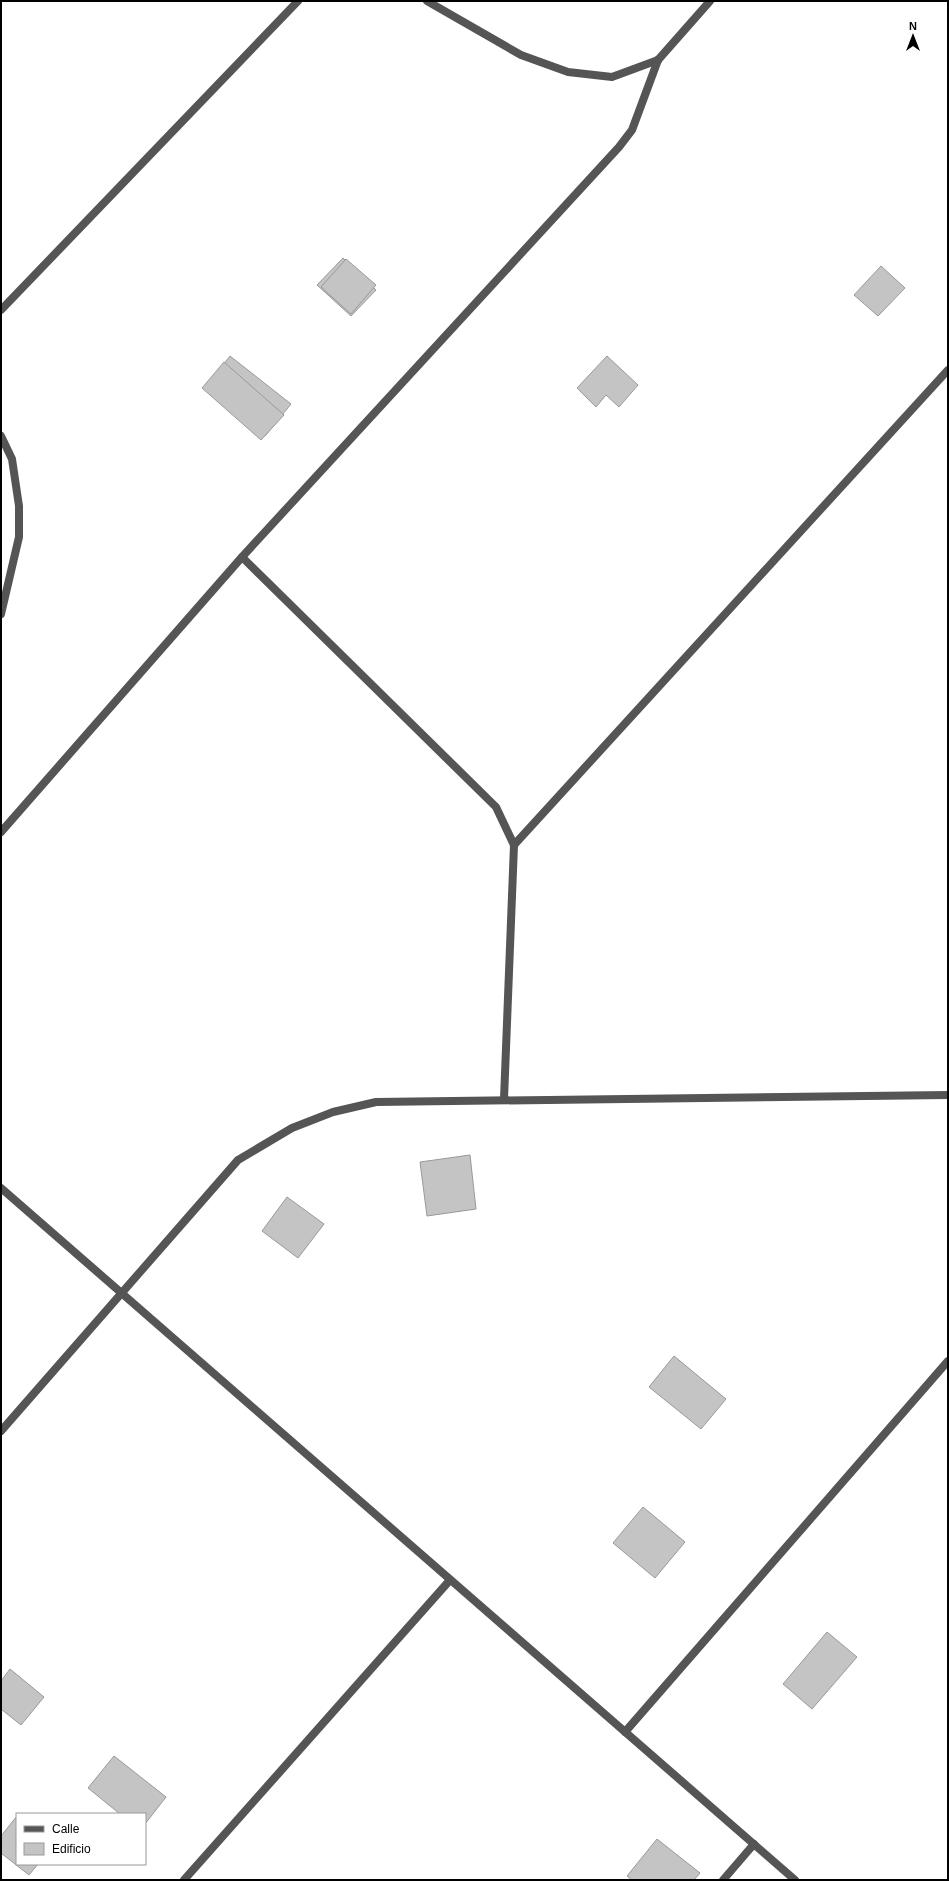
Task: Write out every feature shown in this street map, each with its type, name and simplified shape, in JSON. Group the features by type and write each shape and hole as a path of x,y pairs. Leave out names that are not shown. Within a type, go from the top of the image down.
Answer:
{"street":[{"path":"1,310 298,1"},
{"path":"427,1 521,55 568,72 612,78 658,60"},
{"path":"1,832 242,557 619,147 632,130 658,60 710,1"},
{"path":"514,845 948,370"},
{"path":"1,436 12,459 15,475 19,506 19,537 1,614"},
{"path":"242,557 496,807 514,845 504,1099"},
{"path":"1,1431 238,1160 292,1128 333,1112 376,1102 504,1099 948,1095"},
{"path":"1,1188 795,1880"},
{"path":"625,1732 948,1361"},
{"path":"184,1880 450,1580"},
{"path":"723,1880 754,1844"}],"building":[{"path":"343,258 376,290 351,316 317,285"},
{"path":"346,259 376,285 351,314 321,287"},
{"path":"881,266 905,288 878,316 854,295"},
{"path":"230,356 291,404 265,436 205,388"},
{"path":"607,356 638,385 619,407 606,395 596,407 577,388"},
{"path":"224,362 284,415 261,440 202,388"},
{"path":"470,1155 476,1209 427,1216 420,1162"},
{"path":"287,1197 324,1224 298,1258 262,1231"},
{"path":"674,1356 726,1399 701,1429 649,1387"},
{"path":"643,1507 685,1542 655,1578 613,1543"},
{"path":"827,1632 857,1657 812,1709 783,1684"},
{"path":"10,1669 44,1697 21,1725 1,1709 1,1681"},
{"path":"114,1756 166,1797 146,1823 146,1813 119,1813 88,1788"},
{"path":"16,1817 16,1865 1,1853 1,1836"},
{"path":"657,1839 700,1873 694,1880 632,1880 627,1876"},
{"path":"16,1865 37,1865 29,1875"}]}
